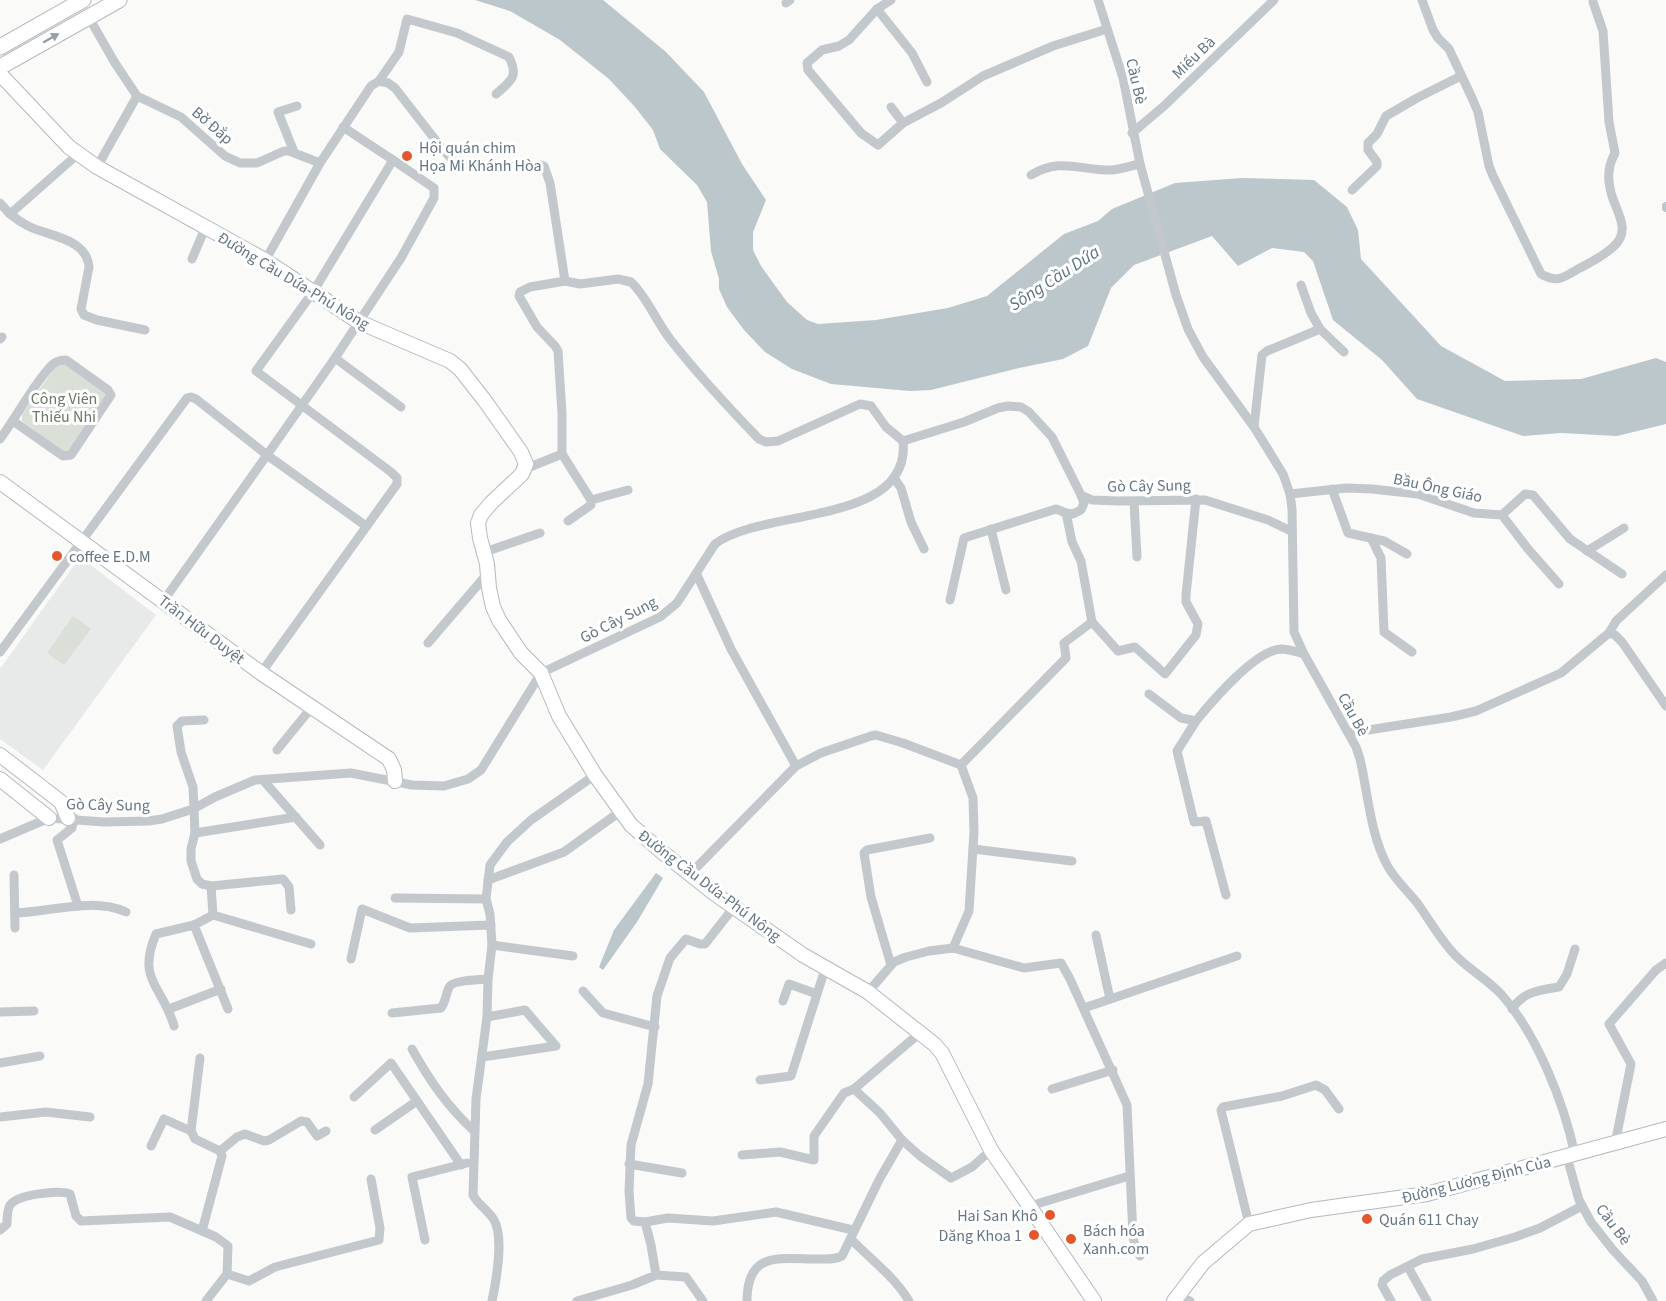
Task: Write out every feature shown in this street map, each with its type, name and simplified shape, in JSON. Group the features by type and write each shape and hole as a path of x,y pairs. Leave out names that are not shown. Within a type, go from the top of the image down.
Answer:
{"main road":[{"path":"0,47 83,0"},
{"path":"0,67 119,0"}],"street":[{"path":"891,0 877,9 849,40 839,46 822,50 807,63 808,70 861,133 878,145 903,123 993,71 1053,46 1107,29"},
{"name":"Cầu Bè","path":"1098,0 1123,78 1140,167 1176,295 1194,341 1203,357 1278,463 1290,494 1294,632 1349,733 1360,759 1376,833 1385,862 1390,872 1455,955 1499,992 1534,1044 1558,1093 1569,1124 1571,1156 1582,1206 1591,1222 1613,1250 1642,1281 1653,1301"},
{"name":"Miếu Bà","path":"1132,133 1164,106 1274,0"},
{"path":"1422,0 1433,30 1449,49 1478,112 1493,176 1541,274 1553,280 1564,277 1614,247 1622,237 1623,227 1610,189 1610,164 1615,153 1609,122 1603,31 1593,2"},
{"path":"877,9 912,53 927,82"},
{"path":"88,16 137,96 97,167"},
{"path":"265,261 343,127 366,93 379,81 399,52 406,19 457,33 509,57 515,68 512,80 496,94"},
{"name":"Đường Cầu Dứa-Phú Nông","path":"0,74 78,154 97,167 206,226 359,322 421,348 460,369 524,457 525,469 482,514 478,523 493,607 521,653 541,674 564,726 595,775 631,825 690,874 825,969 868,992 921,1032 942,1053 991,1150 1094,1301"},
{"path":"1352,190 1377,166 1377,162 1368,150 1368,143 1377,134 1386,116 1461,76"},
{"path":"379,81 395,88 456,163 487,168 544,166 550,183 565,281"},
{"name":"Bờ Đắp","path":"137,96 181,117 232,161 257,163 284,151 294,152"},
{"path":"297,106 278,112 294,152 320,163"},
{"path":"891,107 903,123"},
{"path":"164,600 335,358 401,258 434,198 434,188 343,127"},
{"path":"10,214 78,154"},
{"path":"261,673 397,484 391,472 256,371 313,292 393,160"},
{"path":"1031,175 1055,165 1076,165 1104,170 1140,167"},
{"path":"0,203 10,214 30,227 67,240 84,253 89,267 81,309 84,315 145,330"},
{"path":"192,259 206,226"},
{"path":"568,521 591,505 591,500 562,454 558,351 537,327 519,296 520,292 530,288 565,281 580,284 618,279 631,282 657,322 690,365 759,439 766,442 778,441 860,404 871,406 886,426 903,441 903,461 894,478 901,488 911,522 924,549"},
{"path":"1301,285 1311,313 1320,329 1344,352"},
{"path":"1254,427 1262,355 1320,329"},
{"path":"335,358 401,407"},
{"path":"0,438 52,364 57,361 66,360 108,390 111,395 71,455 63,456 13,421"},
{"path":"0,652 187,398 196,399 267,455 366,526"},
{"path":"903,441 964,422 998,408 1022,407 1052,437 1084,503 1081,510 1073,514 1056,509 964,538 950,600"},
{"path":"525,469 562,454"},
{"name":"Gò Cây Sung","path":"0,839 49,818 104,822 149,821 193,809 255,780 351,773 412,785 444,786 468,779 482,770 541,674 660,617 677,603 715,544 722,539 756,526 816,515 852,503 880,491 894,478"},
{"name":"Trần Hữu Duyệt","path":"0,482 261,673 388,759 394,770 395,781"},
{"path":"1332,489 1348,533 1384,541 1407,554"},
{"name":"Bầu Ông Giáo","path":"1290,494 1332,489 1405,492 1432,497 1474,513 1502,515 1525,494 1533,495 1570,539 1622,574"},
{"path":"591,500 628,490"},
{"name":"Gò Cây Sung","path":"1081,495 1092,500 1134,502 1196,499 1217,502 1291,531"},
{"path":"1066,513 1072,543 1081,561 1092,622 1118,651 1135,647 1165,674 1197,635 1199,629 1197,619 1186,602 1196,499"},
{"path":"1134,502 1137,557"},
{"name":"Bầu Ông Giáo","path":"1502,515 1559,584"},
{"path":"1587,551 1624,528"},
{"path":"991,529 1006,590"},
{"path":"485,552 540,533"},
{"path":"1371,538 1381,558 1384,632 1412,652"},
{"path":"428,643 488,573"},
{"path":"697,575 731,649 796,766"},
{"path":"1349,733 1476,711 1562,673 1610,633 1616,621 1666,575"},
{"path":"961,765 1066,658 1064,643 1092,622"},
{"path":"1610,633 1622,642 1666,706"},
{"path":"1226,895 1206,821 1194,822 1177,751 1196,721 1217,695 1256,660 1281,649 1304,654"},
{"path":"1149,694 1181,718 1196,721"},
{"path":"277,750 312,707"},
{"path":"204,720 182,721 177,726 181,752 193,787 195,833 191,861 197,879 202,885 211,886 283,879 289,887 291,910"},
{"path":"690,874 796,766 827,751 876,735 961,765 973,798 973,849 969,910 953,948"},
{"path":"0,755 61,802 71,818 72,828 57,840 78,906"},
{"path":"22,772 5,783 49,818"},
{"path":"492,1301 498,1260 498,1234 495,1221 478,1204 473,1195 474,1131 487,1017 492,945 486,899 490,865 507,842 531,820 595,775"},
{"path":"263,780 320,845"},
{"path":"488,880 564,852 621,811"},
{"path":"195,833 296,817"},
{"path":"891,965 871,897 864,853 867,850 930,838"},
{"path":"973,849 1072,861"},
{"path":"14,875 15,927"},
{"path":"211,886 213,915"},
{"path":"395,898 486,899"},
{"path":"15,913 78,906 114,907 126,912"},
{"path":"734,907 705,944 686,939 670,958 657,996 648,1084 631,1145 630,1215 634,1221 645,1222 668,1218 713,1221 776,1212 852,1235 909,1301"},
{"path":"351,959 362,909 410,928 491,925"},
{"path":"174,1026 170,1009 153,985 148,964 150,949 156,934 194,926 213,915 311,944"},
{"path":"194,926 228,1009"},
{"path":"1096,935 1110,999"},
{"path":"492,945 573,956"},
{"path":"868,992 891,965 916,954 953,948 1024,968 1061,963 1128,1105 1133,1236 1140,1256"},
{"path":"1512,1009 1517,1002 1535,990 1559,987 1567,974 1575,949"},
{"path":"1084,1008 1237,956"},
{"path":"1615,1144 1631,1064 1609,1024 1656,970 1666,963"},
{"path":"760,1080 791,1076 825,969"},
{"path":"392,1012 441,1008 446,1001 449,987 453,983 488,978"},
{"path":"783,1001 789,984 817,994"},
{"path":"170,1009 221,989"},
{"path":"582,991 603,1013 654,1027"},
{"path":"482,1057 556,1046 525,1010 487,1017"},
{"path":"0,1011 34,1011"},
{"path":"742,1155 780,1152 814,1160 814,1136 844,1093 854,1089 921,1032"},
{"path":"411,1049 452,1111 474,1131"},
{"path":"0,1063 40,1056"},
{"path":"200,1058 191,1131 195,1139 220,1151 222,1156 202,1231"},
{"path":"354,1096 391,1062 461,1165"},
{"path":"1052,1089 1113,1070"},
{"path":"1249,1224 1221,1110 1223,1107 1282,1096 1316,1085 1326,1090 1339,1109"},
{"path":"854,1089 871,1104 902,1140 951,1178 972,1167 991,1150"},
{"path":"375,1130 417,1101"},
{"path":"0,1117 46,1112 90,1117"},
{"path":"151,1146 164,1119 191,1131"},
{"path":"220,1151 241,1134 266,1141 301,1121 307,1122 317,1136 326,1131"},
{"name":"Đường Lương Định Của","path":"1180,1300 1203,1263 1249,1224 1311,1210 1427,1194 1666,1129"},
{"path":"747,1301 749,1282 757,1265 783,1259 838,1258 844,1253 879,1180 902,1140"},
{"path":"424,1240 412,1177 473,1161"},
{"path":"629,1164 682,1173"},
{"path":"1030,1206 1129,1176"},
{"path":"227,1274 249,1281 275,1267 379,1240 380,1228 370,1179"},
{"path":"0,1230 7,1224 9,1208 15,1201 30,1196 61,1192 67,1192 72,1196 76,1216 81,1221 170,1217 228,1245 227,1274 206,1301"},
{"path":"1391,1301 1382,1285 1383,1281 1422,1259 1473,1249 1515,1237 1540,1228 1582,1206"},
{"path":"645,1222 656,1275"},
{"path":"1408,1267 1426,1301"},
{"path":"577,1301 632,1285 656,1275 686,1277 703,1301"}],"shaded area":[{"path":"80,557 156,615 43,770 0,739 0,669"}],"green space":[{"name":"Công Viên Thiếu Nhi","path":"64,364 107,394 69,452 64,453 22,421 22,414 56,366"},
{"path":"73,616 91,629 64,665 47,653"}],"water":[{"name":"Sông Cầu Dứa","path":"475,0 603,0 666,52 704,92 742,164 766,200 753,232 753,250 761,266 787,302 807,320 818,324 876,320 948,308 987,296 1064,234 1098,221 1112,209 1175,183 1242,178 1314,180 1347,207 1358,230 1361,259 1441,346 1505,381 1581,379 1656,358 1666,362 1666,424 1617,436 1561,433 1523,436 1417,399 1382,360 1333,320 1313,261 1304,252 1272,248 1238,266 1212,236 1134,265 1111,288 1088,346 1063,359 931,390 910,391 831,384 792,369 765,352 744,330 727,307 719,289 719,279 711,251 707,202 697,185 660,149 653,130 635,107 609,79 560,40 510,11"},
{"path":"656,873 663,878 637,922 603,970 599,967 614,930"}],"place":[{"name":"Hội quán chim Họa Mi Khánh Hòa","path":"407,156"},
{"name":"coffee E.D.M","path":"57,556"},
{"name":"Hai San Khô","path":"1050,1215"},
{"name":"Quán 611 Chay","path":"1367,1219"},
{"name":"Dăng Khoa 1","path":"1034,1235"},
{"name":"Bách hóa Xanh.com","path":"1071,1239"}]}
